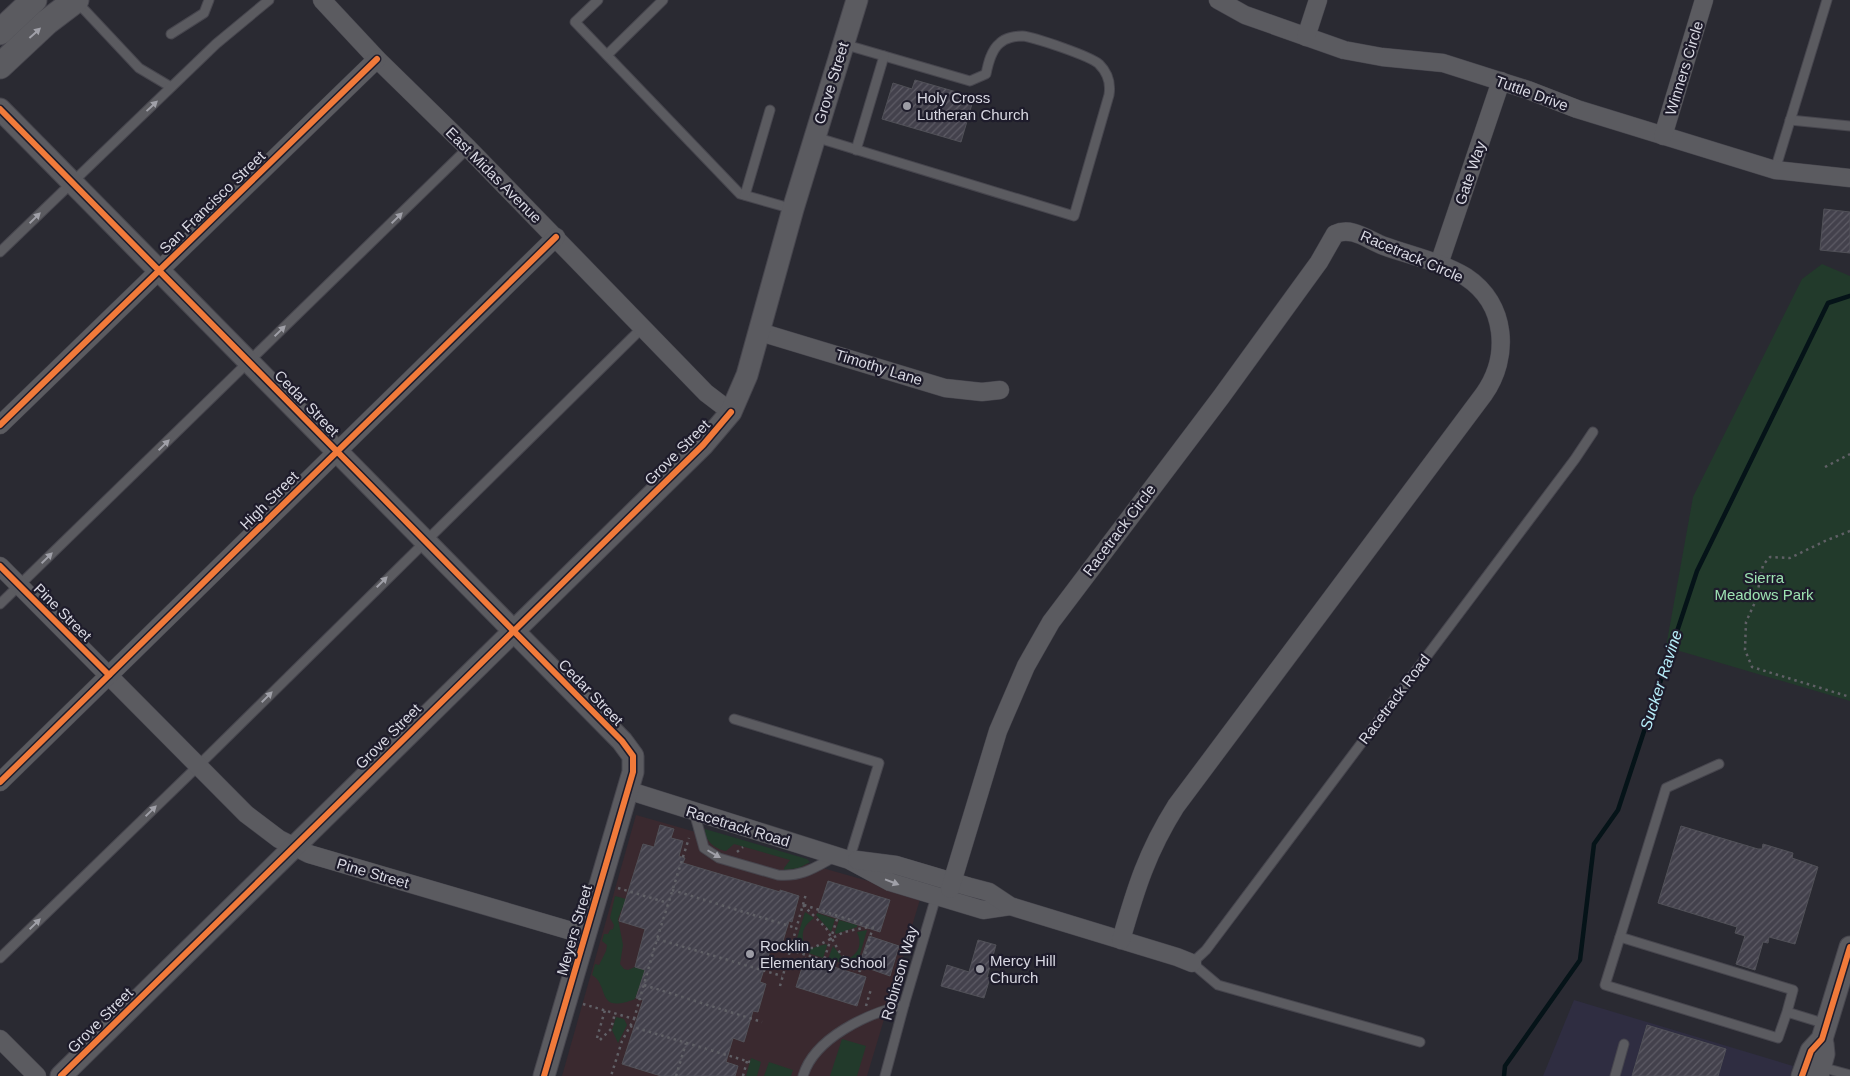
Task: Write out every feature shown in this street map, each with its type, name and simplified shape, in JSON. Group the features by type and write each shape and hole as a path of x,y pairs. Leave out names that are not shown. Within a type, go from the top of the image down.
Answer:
{"main road":[{"path":"0,66 47,22 75,0"},
{"path":"0,32 28,2"}],"street":[{"name":"East Midas Avenue","path":"322,0 377,59 468,148 706,393 731,412"},
{"name":"Grove Street","path":"61,1076 702,445 731,412 747,375 793,209 856,0"},
{"name":"Tuttle Drive","path":"1218,0 1244,15 1354,52 1443,63 1501,81 1577,109 1775,170 1850,178"},
{"path":"1306,37 1318,0"},
{"name":"Winners Circle","path":"1663,136 1704,0"},
{"name":"San Francisco Street","path":"0,425 377,59"},
{"name":"Gate Way","path":"1439,264 1501,81"},
{"name":"Cedar Street","path":"0,109 628,748 633,756 634,764 627,790"},
{"name":"Racetrack Circle","path":"948,889 998,731 1026,666 1051,622 1233,381 1319,262 1335,234 1349,230 1383,246 1439,264 1454,271 1474,283 1488,299 1500,326 1500,357 1494,378 1176,806 1156,838 1144,864 1120,940"},
{"name":"High Street","path":"0,782 336,451 556,238"},
{"name":"Timothy Lane","path":"760,332 945,388 966,392 1000,390"},
{"name":"Pine Street","path":"0,566 246,814 279,839 309,854 585,935"},
{"name":"Racetrack Road","path":"627,790 843,857 896,865 948,889 989,892 1010,906 1192,963"},
{"name":"Meyers Street","path":"544,1076 627,790"},
{"path":"1814,1073 1812,1051 1824,1032 1849,953"},
{"path":"0,1039 37,1076"}],"lane":[{"path":"75,0 139,68 171,87"},
{"path":"171,34 204,13 209,0"},
{"path":"0,252 216,44 269,0"},
{"path":"598,0 575,22 740,194 793,209"},
{"path":"607,55 663,0"},
{"path":"1775,170 1827,0"},
{"path":"814,137 1074,216 1109,95 1110,83 1105,71 1098,62 1086,56 1024,36 1012,37 1000,42 993,51 986,74 970,81 843,44"},
{"path":"856,150 884,56"},
{"path":"745,195 770,110"},
{"path":"1790,120 1850,126"},
{"path":"0,604 468,148"},
{"path":"0,958 198,766 643,327"},
{"name":"Racetrack Road","path":"1420,1042 1218,985 1192,963 1206,950 1575,459 1593,432"},
{"path":"694,812 704,848 719,858 785,876 804,874 843,857 879,763 734,719"},
{"path":"1620,937 1793,990 1778,1038 1605,985 1666,788 1719,764"},
{"name":"Robinson Way","path":"885,1073 935,900 948,889"},
{"path":"803,1076 812,1058 839,1034 862,1019 887,1009 904,1005"},
{"path":"1787,1012 1824,1032"},
{"path":"1615,1076 1624,1044"},
{"path":"1814,1073 1850,1075"}],"path":[{"path":"1825,467 1850,454"},
{"path":"1850,531 1825,540 1790,558 1770,557 1763,565 1756,600 1746,622 1745,650 1752,667 1850,697"},
{"path":"611,1076 622,1041 634,1019 689,837"},
{"path":"617,888 668,903"},
{"path":"672,890 796,928"},
{"path":"780,986 806,894"},
{"path":"790,949 860,971 873,927 802,905"},
{"path":"802,905 826,928 840,953 855,970"},
{"path":"824,960 838,916"},
{"path":"790,949 813,948 844,932 870,926"},
{"path":"657,939 782,976"},
{"path":"644,985 762,1022"},
{"path":"583,1004 634,1019"},
{"path":"605,1010 598,1039 611,1029 616,1014"},
{"path":"630,1026 749,1062 743,1076"},
{"path":"676,1076 686,1043"}],"shaded area":[{"name":"Rocklin Elementary School","path":"636,815 921,896 867,1076 562,1076"},
{"path":"1574,1000 1793,1066 1790,1076 1543,1076"}],"green space":[{"name":"Sierra Meadows Park","path":"1822,264 1850,276 1850,701 1666,647 1693,497 1802,279"},
{"path":"705,829 807,859 810,862 799,868 784,870 790,860 734,844 726,851 722,850 708,840"},
{"path":"615,896 626,899 618,919 623,945 620,964 624,969 628,970 635,967 645,970 635,999 622,1003 609,1001 605,997 601,985 592,975 595,964 599,965 606,951 607,945 602,941 604,934 608,934 613,929 614,925 610,918"},
{"path":"805,912 814,918 807,924 804,930 805,946 796,946 795,945"},
{"path":"817,913 835,919 831,932 816,915"},
{"path":"839,920 857,925 857,927 836,934"},
{"path":"867,930 857,965 855,965 848,959 855,954 860,944 857,932"},
{"path":"826,944 823,958 805,952 806,950"},
{"path":"833,946 846,962 846,964 828,959"},
{"path":"616,1017 624,1019 627,1025 618,1043 612,1030"},
{"path":"842,1039 866,1046 857,1076 830,1076"},
{"path":"751,1058 761,1062 757,1076 746,1076"},
{"path":"769,1062 793,1070 791,1076 764,1076"}],"building":[{"path":"915,80 974,97 961,142 882,119 893,83 912,89"},
{"path":"1824,209 1850,212 1850,253 1820,250"},
{"path":"660,825 674,829 671,838 683,841 679,856 685,858 683,863 799,896 792,922 789,921 782,944 773,941 760,982 766,984 758,1012 753,1011 744,1042 733,1038 726,1062 738,1066 735,1076 661,1076 622,1064 643,1000 636,998 645,970 635,967 645,929 619,921 643,844 654,847"},
{"path":"1681,826 1758,849 1762,849 1763,844 1793,853 1792,858 1818,867 1795,944 1769,937 1768,943 1763,942 1755,970 1736,964 1745,936 1735,933 1737,927 1658,903"},
{"path":"828,881 890,900 880,932 818,912"},
{"path":"869,936 899,946 890,976 859,965"},
{"name":"Mercy Hill Church","path":"978,940 996,945 987,977 990,978 984,998 941,986 947,965 969,972"},
{"path":"805,958 866,977 857,1006 796,987"},
{"path":"1647,1025 1726,1049 1718,1076 1632,1076"}],"waterway":[{"name":"Sucker Ravine","path":"1504,1076 1505,1066 1580,960 1594,844 1618,810 1697,571 1828,303 1850,296"}],"cycle path":[{"path":"0,425 377,59"},
{"path":"0,109 622,741 633,756 633,772 544,1076"},
{"path":"0,782 556,237"},
{"path":"61,1076 703,445 731,412"},
{"path":"0,566 109,675"},
{"path":"1802,1076 1811,1051 1822,1039 1850,947"}],"place":[{"name":"Holy Cross Lutheran Church","path":"907,106"},
{"name":"Rocklin Elementary School","path":"750,954"},
{"name":"Mercy Hill Church","path":"980,969"}]}
